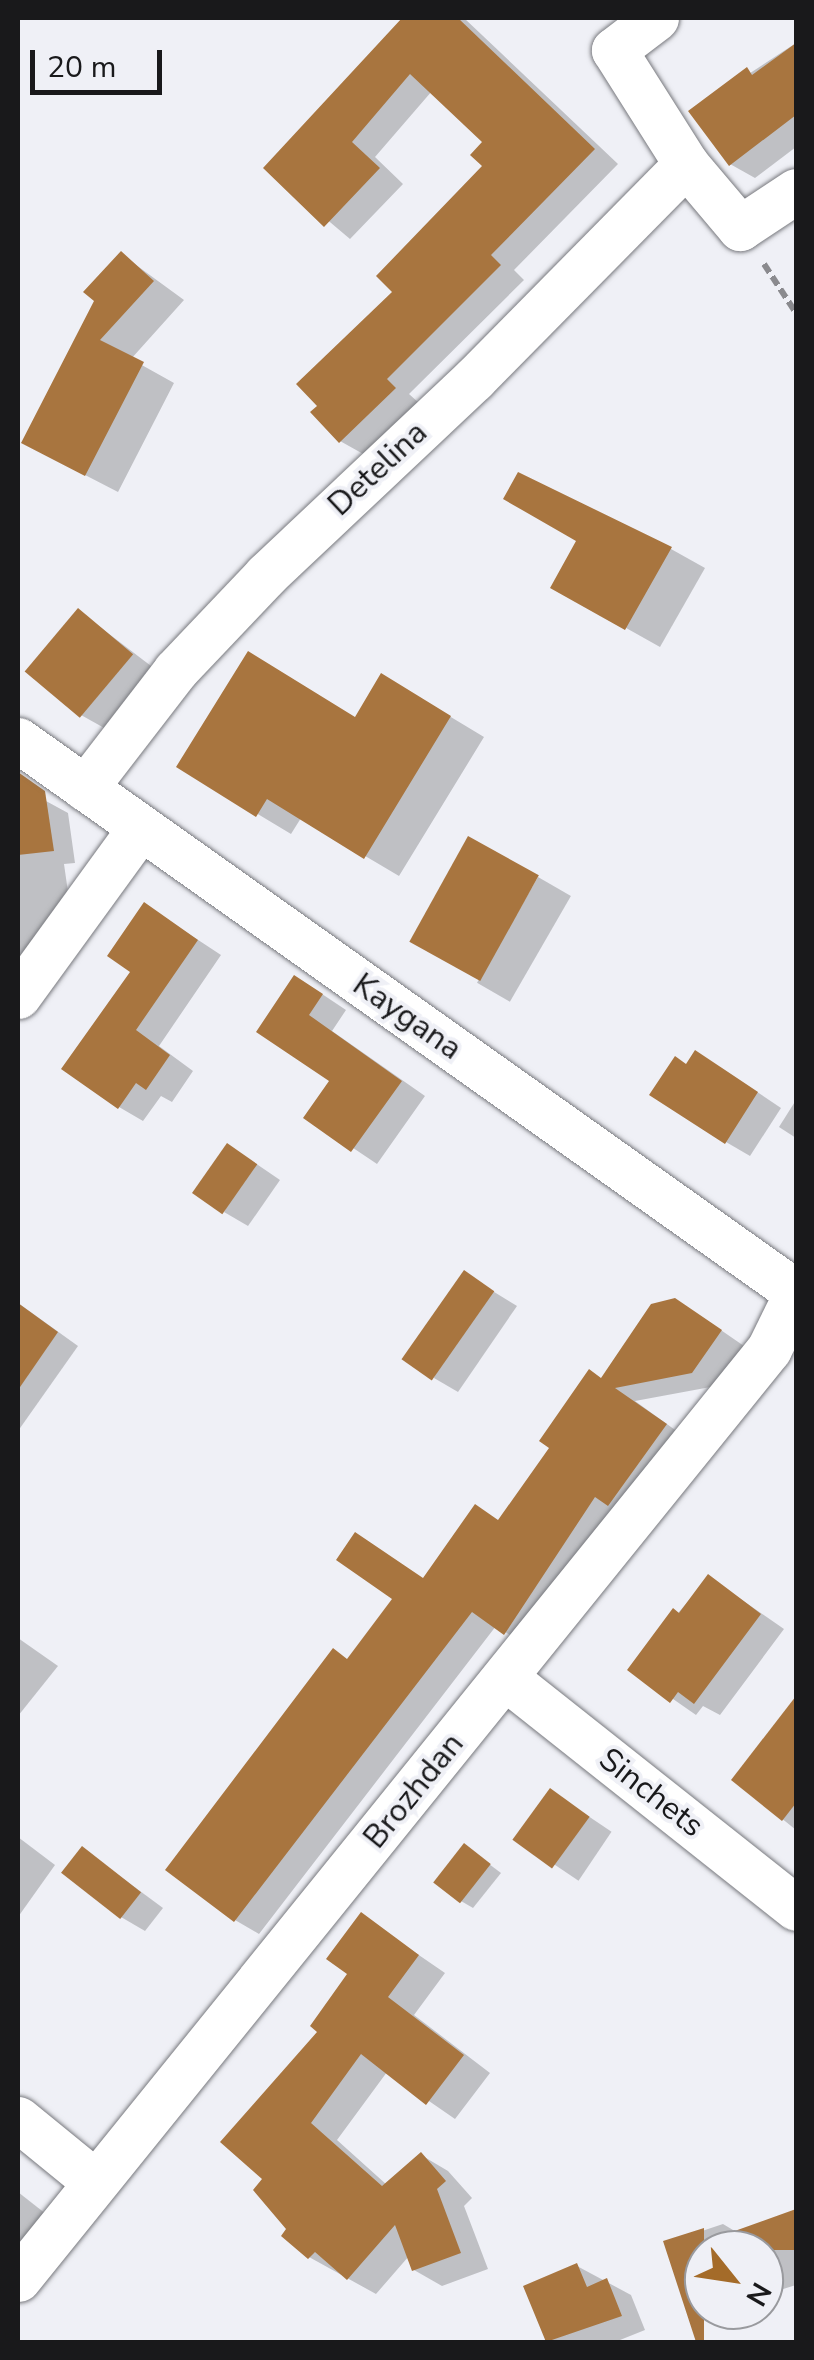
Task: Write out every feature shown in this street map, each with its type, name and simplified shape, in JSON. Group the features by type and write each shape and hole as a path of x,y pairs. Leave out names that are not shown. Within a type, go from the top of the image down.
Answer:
{"street":[{"path":"656,18 614,50 686,164 740,228 796,191"},
{"name":"Detelina","path":"85,788 175,671 248,593 474,379 686,164"},
{"name":"Kaygana","path":"18,740 796,1293"},
{"path":"18,996 140,828"},
{"name":"Brozhdan","path":"18,2279 94,2180 770,1349 796,1293"},
{"name":"Sinchets","path":"506,1678 796,1908"},
{"path":"18,2119 94,2180"}],"path":[{"path":"740,228 796,313"}],"building":[{"path":"402,18 458,18 595,149 491,255 501,265 387,379 396,388 339,443 310,412 317,406 296,384 392,292 376,276 482,166 470,155 482,142 410,74 352,142 380,168 324,227 263,168"},
{"path":"796,43 796,115 729,166 688,111 747,67 752,75"},
{"path":"121,251 154,281 100,340 144,362 85,476 21,443 94,301 83,292"},
{"path":"518,472 672,547 625,630 550,588 576,541 503,499"},
{"path":"78,608 133,654 80,718 25,672"},
{"path":"248,651 355,717 381,673 451,716 364,859 267,799 256,817 176,767"},
{"path":"18,772 45,791 54,851 18,855"},
{"path":"468,836 539,875 480,981 409,942"},
{"path":"144,902 198,940 136,1030 170,1055 146,1090 136,1083 118,1109 61,1069 130,972 107,956"},
{"path":"294,975 323,994 309,1015 402,1081 351,1152 303,1118 329,1081 256,1032"},
{"path":"695,1050 758,1092 725,1144 649,1095 675,1056 686,1064"},
{"path":"227,1143 257,1164 222,1214 192,1193"},
{"path":"464,1270 494,1291 432,1381 401,1359"},
{"path":"675,1298 722,1330 692,1373 615,1388 667,1424 608,1506 595,1497 504,1635 472,1612 234,1922 165,1870 333,1648 347,1659 392,1599 336,1560 355,1532 423,1578 475,1504 498,1520 549,1448 539,1441 589,1369 601,1378 651,1304"},
{"path":"18,1303 58,1332 18,1390"},
{"path":"708,1574 761,1614 694,1704 678,1692 670,1703 627,1670 673,1608 679,1613"},
{"path":"796,1696 796,1803 782,1821 731,1780"},
{"path":"550,1788 590,1817 552,1869 512,1840"},
{"path":"464,1843 491,1864 460,1903 433,1882"},
{"path":"82,1846 141,1892 120,1919 61,1873"},
{"path":"361,1912 419,1955 388,1997 464,2055 426,2105 361,2054 311,2123 382,2186 421,2152 446,2181 437,2189 461,2253 412,2271 395,2225 347,2280 315,2252 308,2259 281,2236 286,2229 253,2190 262,2179 220,2142 317,2032 310,2026 347,1974 326,1959"},
{"path":"796,2209 796,2250 784,2250 784,2230 737,2230"},
{"path":"684,2234 684,2305 663,2241"},
{"path":"577,2263 587,2287 607,2278 622,2316 546,2342 523,2286"},
{"path":"692,2330 704,2330 704,2342 696,2342"}]}
